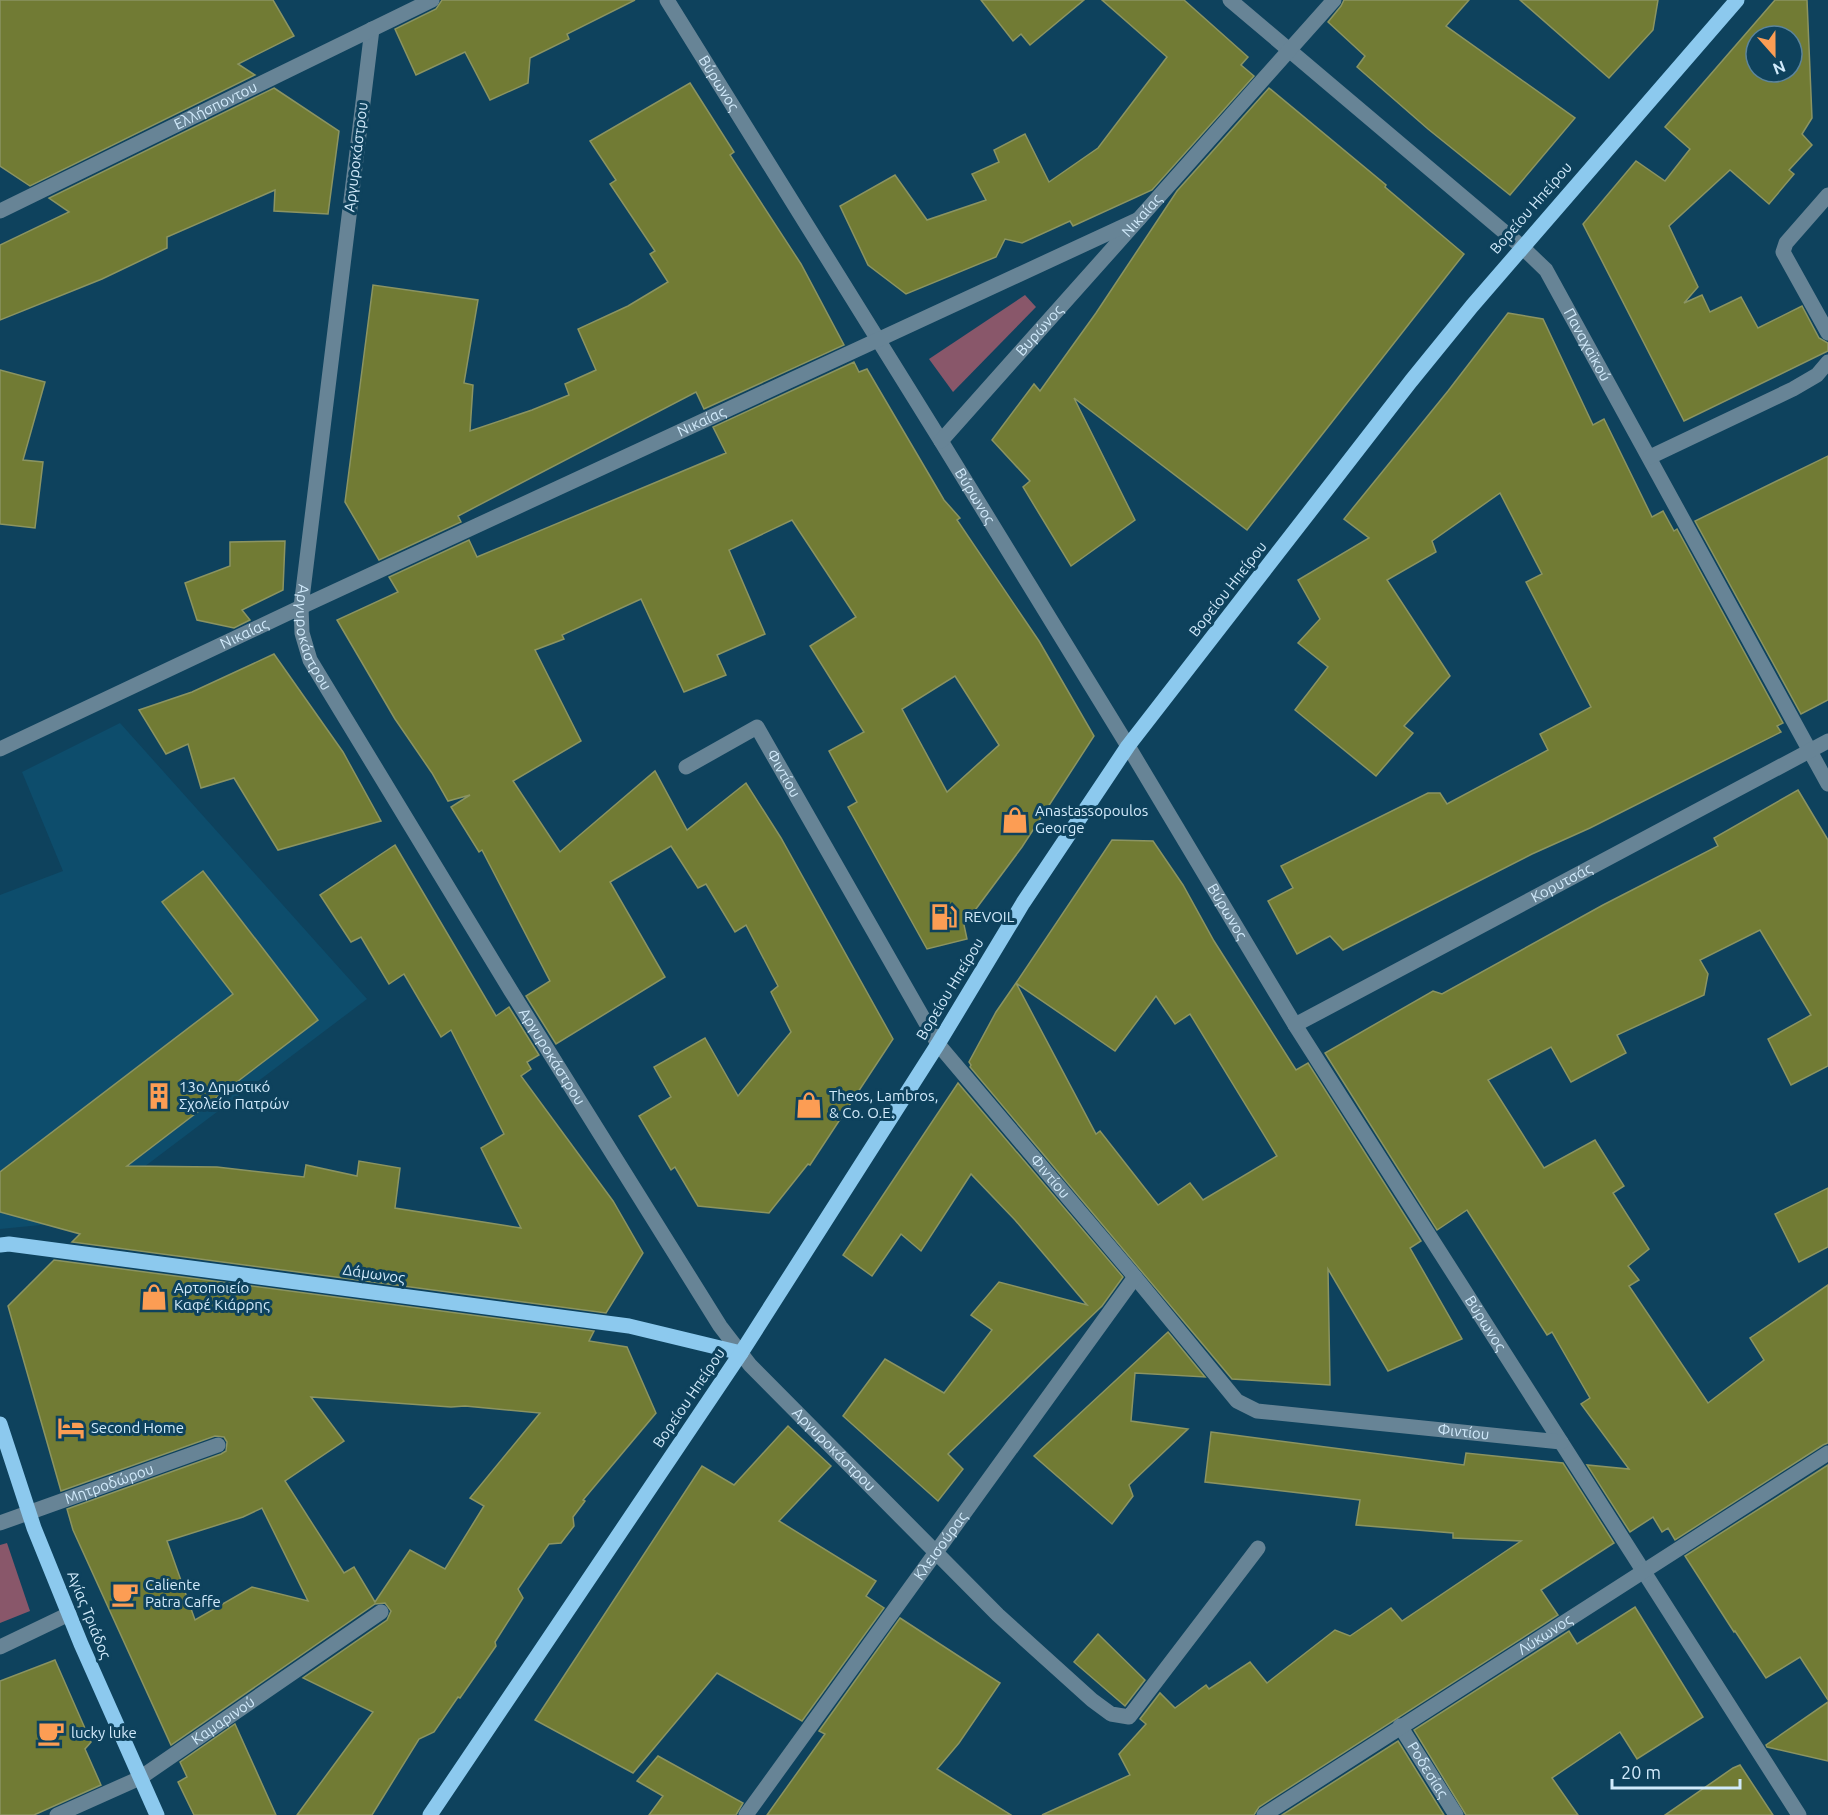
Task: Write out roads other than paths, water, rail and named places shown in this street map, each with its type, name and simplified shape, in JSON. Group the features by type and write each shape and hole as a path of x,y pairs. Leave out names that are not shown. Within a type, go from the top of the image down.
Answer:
{"main road":[{"name":"Βορείου Ηπείρου","path":"431,1815 741,1353 938,1044 1023,903 1128,746 1411,381 1522,247 1737,0"},
{"name":"Δάμωνος","path":"0,1245 9,1244 629,1326 741,1353"},
{"name":"Αγίας Τριάδος","path":"0,1424 28,1512 69,1614 157,1815"}],"street":[{"name":"Ελλήσποντου","path":"0,211 432,0"},
{"name":"Βύρωνος","path":"667,0 941,441 1295,1024 1799,1815"},
{"name":"Παναχαϊκού","path":"1230,0 1522,247 1546,270 1828,784"},
{"name":"Νικαίας","path":"0,749 1139,219 1334,0"},
{"name":"Αργυροκάστρου","path":"372,29 301,607 302,633 310,660 720,1326 741,1353 998,1615 1092,1700 1111,1714 1129,1717 1258,1548"},
{"path":"1828,195 1786,243 1783,252 1828,333"},
{"name":"Βυρώνος","path":"941,441 1139,219"},
{"path":"1650,457 1792,389 1817,375 1828,362"},
{"name":"Φιντίου","path":"686,767 757,727 938,1044 1135,1276 1237,1401 1257,1411 1561,1442"},
{"name":"Κορυτσάς","path":"1295,1024 1828,741"},
{"name":"Κλεισούρας","path":"746,1815 1135,1276"},
{"name":"Μητροδώρου","path":"0,1523 218,1445"},
{"name":"Λύκωνος","path":"1264,1815 1828,1453"},
{"name":"Καμαρινού","path":"57,1815 140,1778 381,1612"},
{"path":"0,1647 69,1614"},
{"name":"Ροδεσίας","path":"1400,1726 1456,1815"}],"place":[{"name":"Anastassopoulos George","path":"1015,820"},
{"name":"REVOIL","path":"944,917"},
{"name":"13ο Δημοτικό Σχολείο Πατρών","path":"159,1096"},
{"name":"Theos, Lambros, & Co. O.E.","path":"809,1105"},
{"name":"Αρτοποιείο Καφέ Κιάρρης","path":"154,1297"},
{"name":"Second Home","path":"71,1428"},
{"name":"Caliente Patra Caffe","path":"125,1594"},
{"name":"lucky luke","path":"51,1733"}]}
